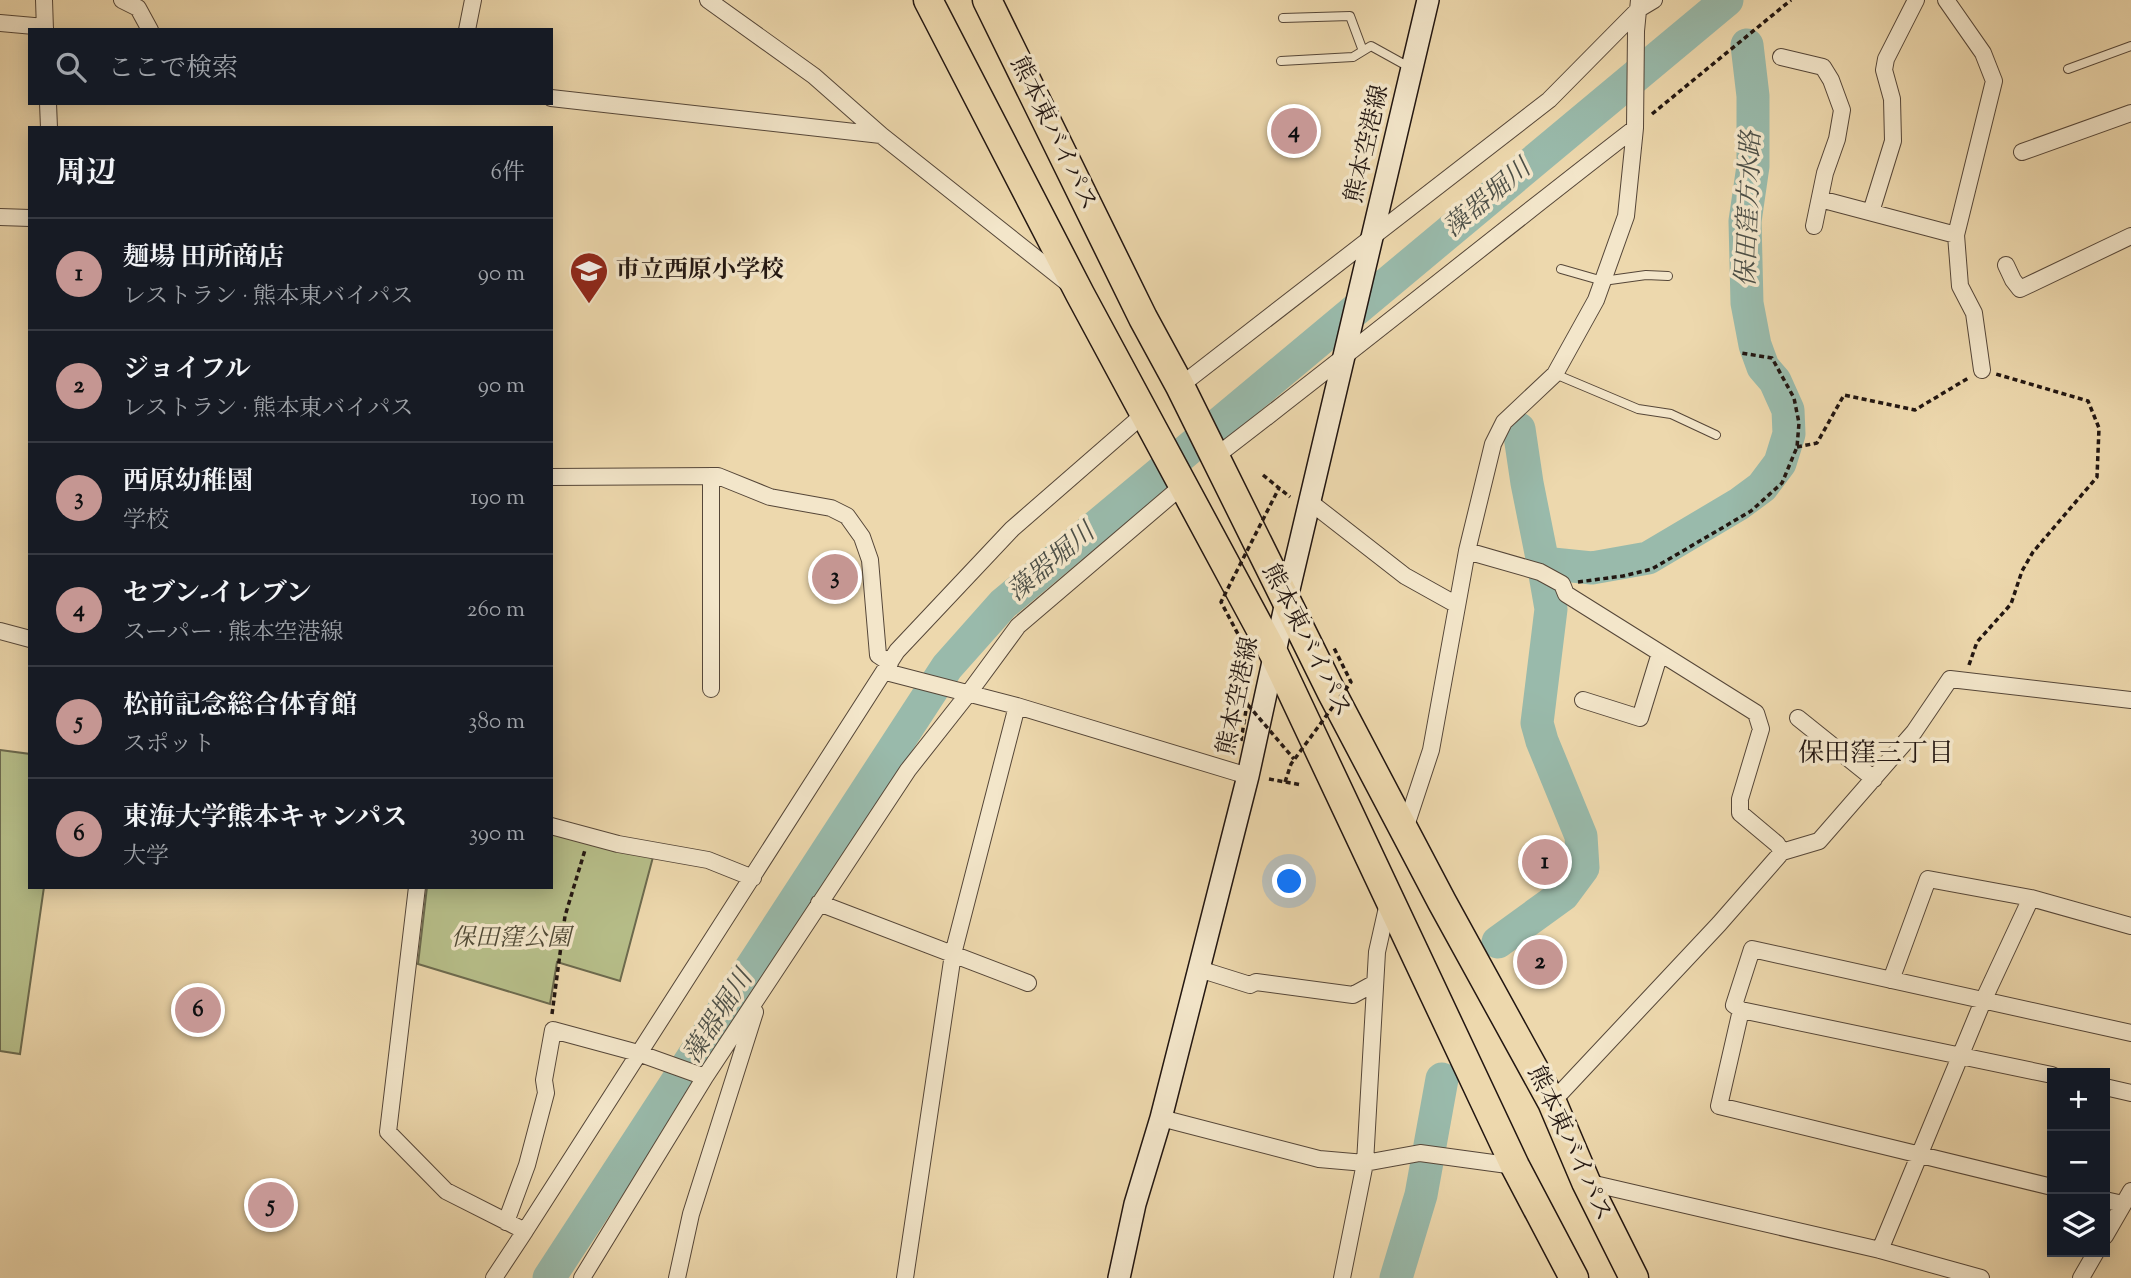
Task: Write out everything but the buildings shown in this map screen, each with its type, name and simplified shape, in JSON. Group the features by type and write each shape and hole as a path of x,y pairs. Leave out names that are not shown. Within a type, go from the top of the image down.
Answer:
{"highway":[{"name":"熊本東バイパス","path":"928,0 1080,294 1275,656 1515,1166 1574,1278"},
{"name":"熊本東バイパス","path":"987,0 1286,602 1404,832 1552,1102 1586,1182 1634,1278"}],"main road":[{"name":"熊本空港線","path":"1119,1278 1135,1204 1161,1118 1199,968 1259,778 1275,656 1303,502 1345,352 1428,0"}],"street":[{"path":"0,23 45,28 44,0"},
{"path":"122,0 138,8 149,28"},
{"path":"467,28 473,0"},
{"path":"708,0 814,76 881,135 1080,294"},
{"path":"1180,386 1371,245 1549,100 1639,4 1654,0"},
{"path":"1871,212 1893,141 1892,99 1884,70 1886,59 1916,0"},
{"path":"1946,0 1983,53 1994,80 1956,235 1960,286 1974,313 1982,370"},
{"path":"1404,832 1431,750 1467,551 1493,444 1504,422 1555,374 1596,300 1626,216 1634,120 1639,4"},
{"path":"1781,57 1823,67 1842,110 1814,226"},
{"path":"553,98 881,135"},
{"path":"48,105 49,126"},
{"path":"2022,152 2062,129 2131,113"},
{"path":"1214,457 1518,218 1634,120"},
{"path":"1820,199 1956,235"},
{"path":"0,217 28,218"},
{"path":"2006,265 2012,280 2020,289 2131,236"},
{"path":"494,1278 888,667 917,628 1012,529 1144,414"},
{"path":"710,689 711,476"},
{"path":"553,477 718,476 770,497 831,508 847,516 862,537 870,560 878,655 888,667 962,693 1017,706 1259,778"},
{"path":"582,1278 700,1075 761,993 962,693 1018,626 1182,486"},
{"path":"1303,502 1405,576 1457,605"},
{"path":"1467,551 1540,572 1562,584 1566,594 1756,713 1761,729 1740,799 1740,813 1777,844 1782,852"},
{"path":"0,631 28,638"},
{"path":"1583,700 1640,718 1660,653"},
{"path":"1552,1102 1719,924 1782,852 1819,841 1913,732 1950,678 2131,700"},
{"path":"905,1278 953,954 1017,706"},
{"path":"1798,718 1874,779"},
{"path":"553,827 618,844 708,860 753,878"},
{"path":"1891,980 1928,879 2031,898 2131,926"},
{"path":"417,889 388,1132 446,1191 525,1231"},
{"path":"1342,1278 1365,1163 1377,952 1390,897"},
{"path":"1880,1250 1983,1001 2031,898"},
{"path":"819,903 1028,984"},
{"path":"2047,1074 1741,1010 1734,1005 1752,949 2131,1033"},
{"path":"1199,968 1250,985 1256,982 1353,995 1375,983"},
{"path":"677,1278 691,1214 761,993"},
{"path":"1741,1010 1719,1106 2047,1186"},
{"path":"506,1222 527,1165 546,1093 544,1080 553,1030 638,1053 700,1075"},
{"path":"2110,1088 2131,1093"},
{"path":"1161,1118 1319,1159 1365,1163 1420,1153 1515,1166"},
{"path":"1586,1182 1880,1250 1980,1278"},
{"path":"2110,1227 2127,1198"},
{"path":"2081,1278 2093,1257"}],"lane":[{"path":"1283,18 1350,16 1363,51"},
{"path":"1281,61 1353,57 1371,46 1412,69"},
{"path":"2068,69 2131,46"},
{"path":"1561,269 1603,281 1646,275 1668,276"},
{"path":"1555,374 1638,410 1671,414 1716,435"}],"path":[{"path":"1634,120 1791,0"},
{"path":"1562,584 1623,576 1652,569 1751,511 1782,483 1797,447 1799,423 1794,398 1772,359 1741,353"},
{"path":"1797,447 1817,443 1844,395 1915,410 1982,370 2088,401 2099,428 2097,477 2033,552 2022,571 2011,604 1977,642 1969,665 1950,678"},
{"path":"1264,475 1279,488 1303,502"},
{"path":"1241,741 1247,704 1249,655 1221,602 1279,488"},
{"path":"1286,782 1294,759 1351,682 1334,648"},
{"path":"1247,704 1294,759"},
{"path":"1259,778 1302,785"},
{"path":"553,1030 551,1020 565,916 589,836"}],"green space":[{"path":"0,750 28,754 28,889 44,889 20,1054 0,1051"},
{"name":"保田窪公園","path":"553,832 653,857 620,981 557,962 550,1004 418,964 427,889 553,889"}],"waterway":[{"name":"藻器堀川","path":"549,1278 947,667 1003,604 1727,0"},
{"name":"保田窪方水路","path":"1498,942 1563,895 1583,868 1581,836 1537,723 1551,609 1543,563 1592,568 1648,558 1739,504 1762,487 1780,463 1789,434 1788,410 1775,381 1763,367 1755,345 1747,303 1745,221 1753,166 1753,96 1747,45"},
{"path":"1519,429 1543,563"},
{"name":"保田窪方水路","path":"1396,1278 1421,1195 1442,1079"}],"place":[{"name":"セブン-イレブン","path":"1294,131"},
{"name":"市立西原小学校","path":"589,305"},
{"name":"西原幼稚園","path":"835,577"},
{"name":"麺場 田所商店","path":"1545,862"},
{"name":"ジョイフル","path":"1540,962"},
{"name":"東海大学熊本キャンパス","path":"198,1010"},
{"name":"松前記念総合体育館","path":"271,1205"}],"district":[{"name":"保田窪三丁目","path":"1876,754"}]}
